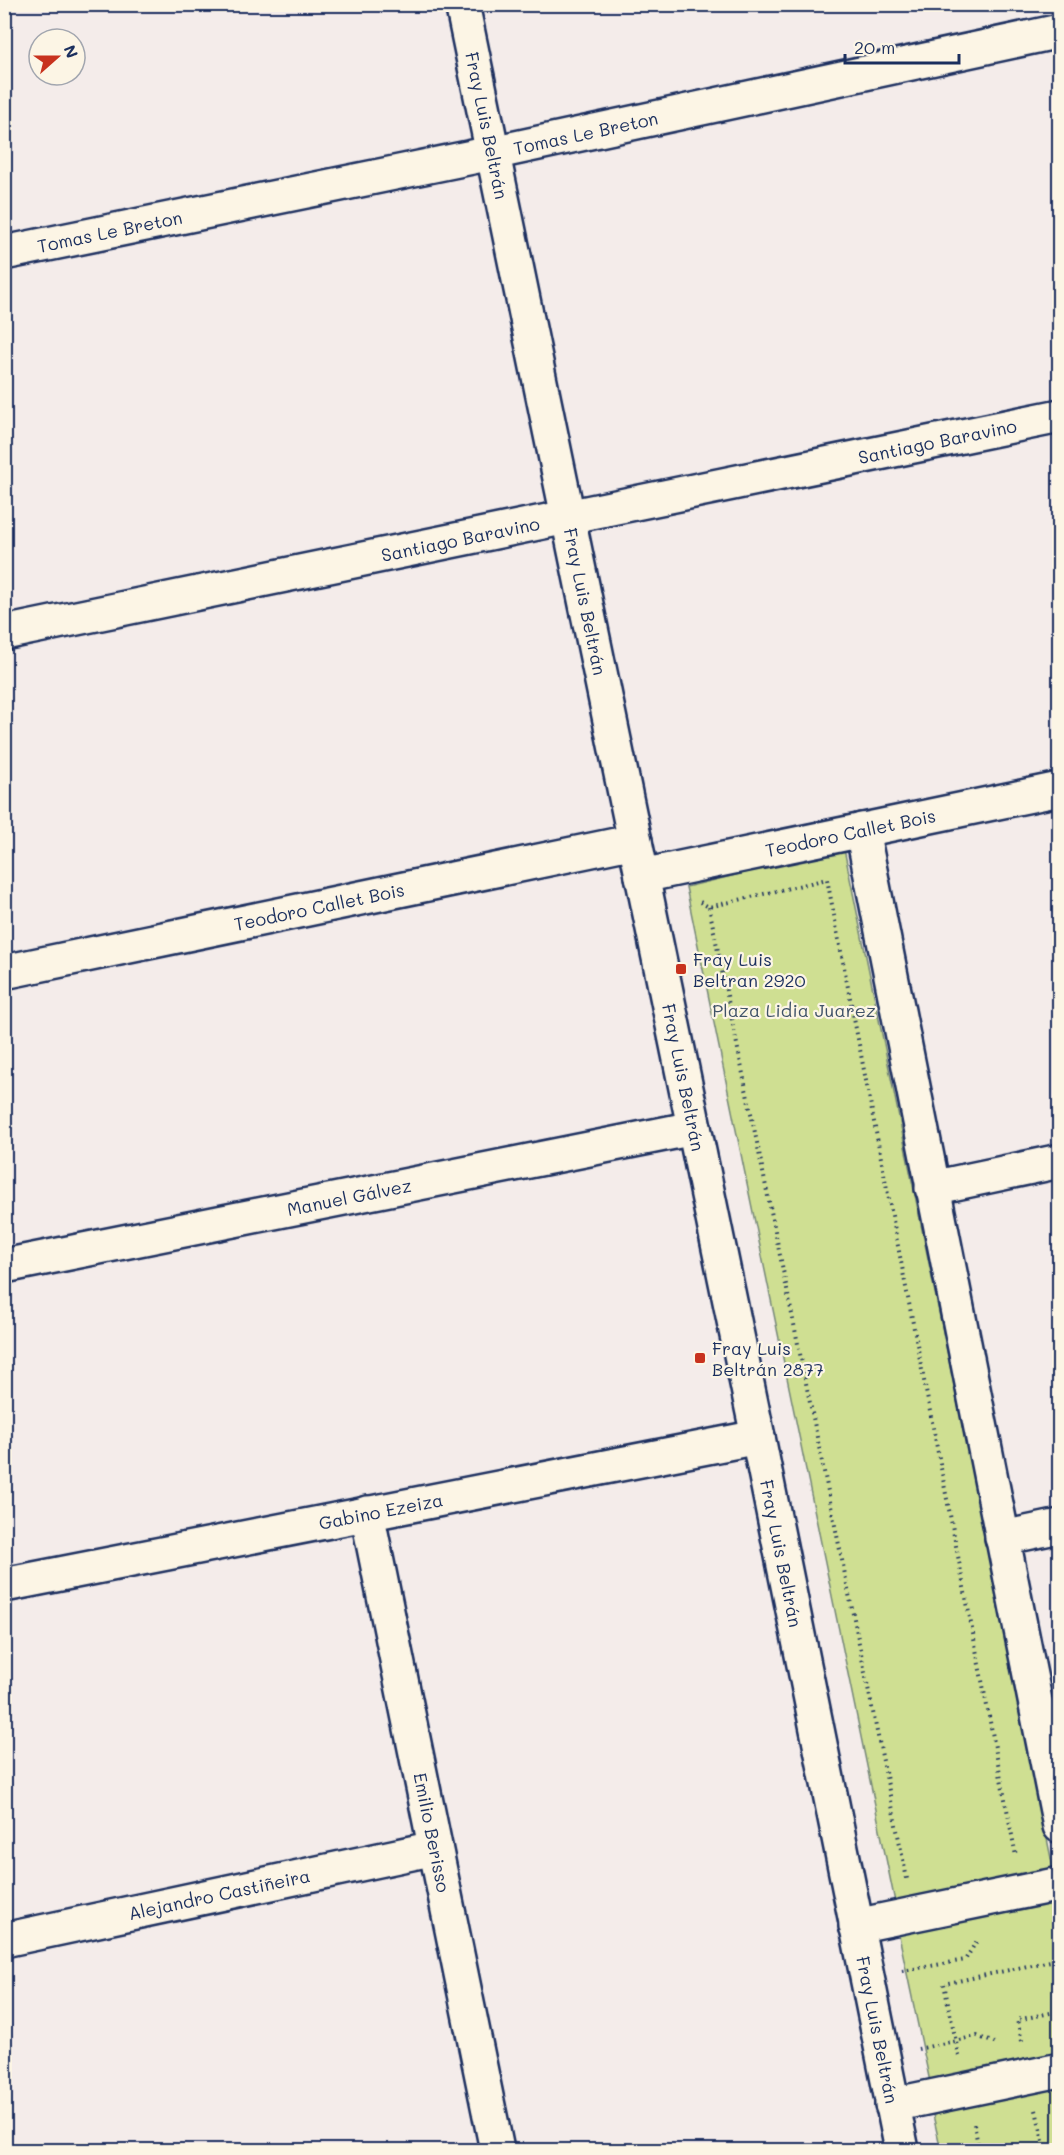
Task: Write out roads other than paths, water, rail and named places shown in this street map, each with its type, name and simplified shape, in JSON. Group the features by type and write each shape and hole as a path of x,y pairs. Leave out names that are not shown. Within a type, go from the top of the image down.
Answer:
{"street":[{"name":"Fray Luis Beltrán","path":"462,4 758,1437 902,2151"},
{"name":"Tomas Le Breton","path":"4,253 492,153 1059,31"},
{"name":"Santiago Baravino","path":"4,633 1059,416"},
{"name":"Teodoro Callet Bois","path":"642,876 1059,789"},
{"path":"862,830 1059,1826"},
{"name":"Teodoro Callet Bois","path":"4,972 635,841"},
{"name":"Manuel Gálvez","path":"4,1266 694,1128"},
{"path":"932,1188 1059,1161"},
{"name":"Gabino Ezeiza","path":"4,1584 758,1437"},
{"name":"Emilio Berisso","path":"367,1513 496,2151"},
{"path":"1002,1538 1059,1526"},
{"name":"Alejandro Castiñeira","path":"4,1940 435,1848"},
{"path":"856,1926 1059,1884"},
{"path":"892,2104 1059,2070"}],"place":[{"name":"Fray Luis Beltran 2920","path":"681,969"},
{"name":"Fray Luis Beltrán 2877","path":"700,1358"}],"park label":[{"name":"Plaza Lidia Juarez","path":"794,1010"}]}
